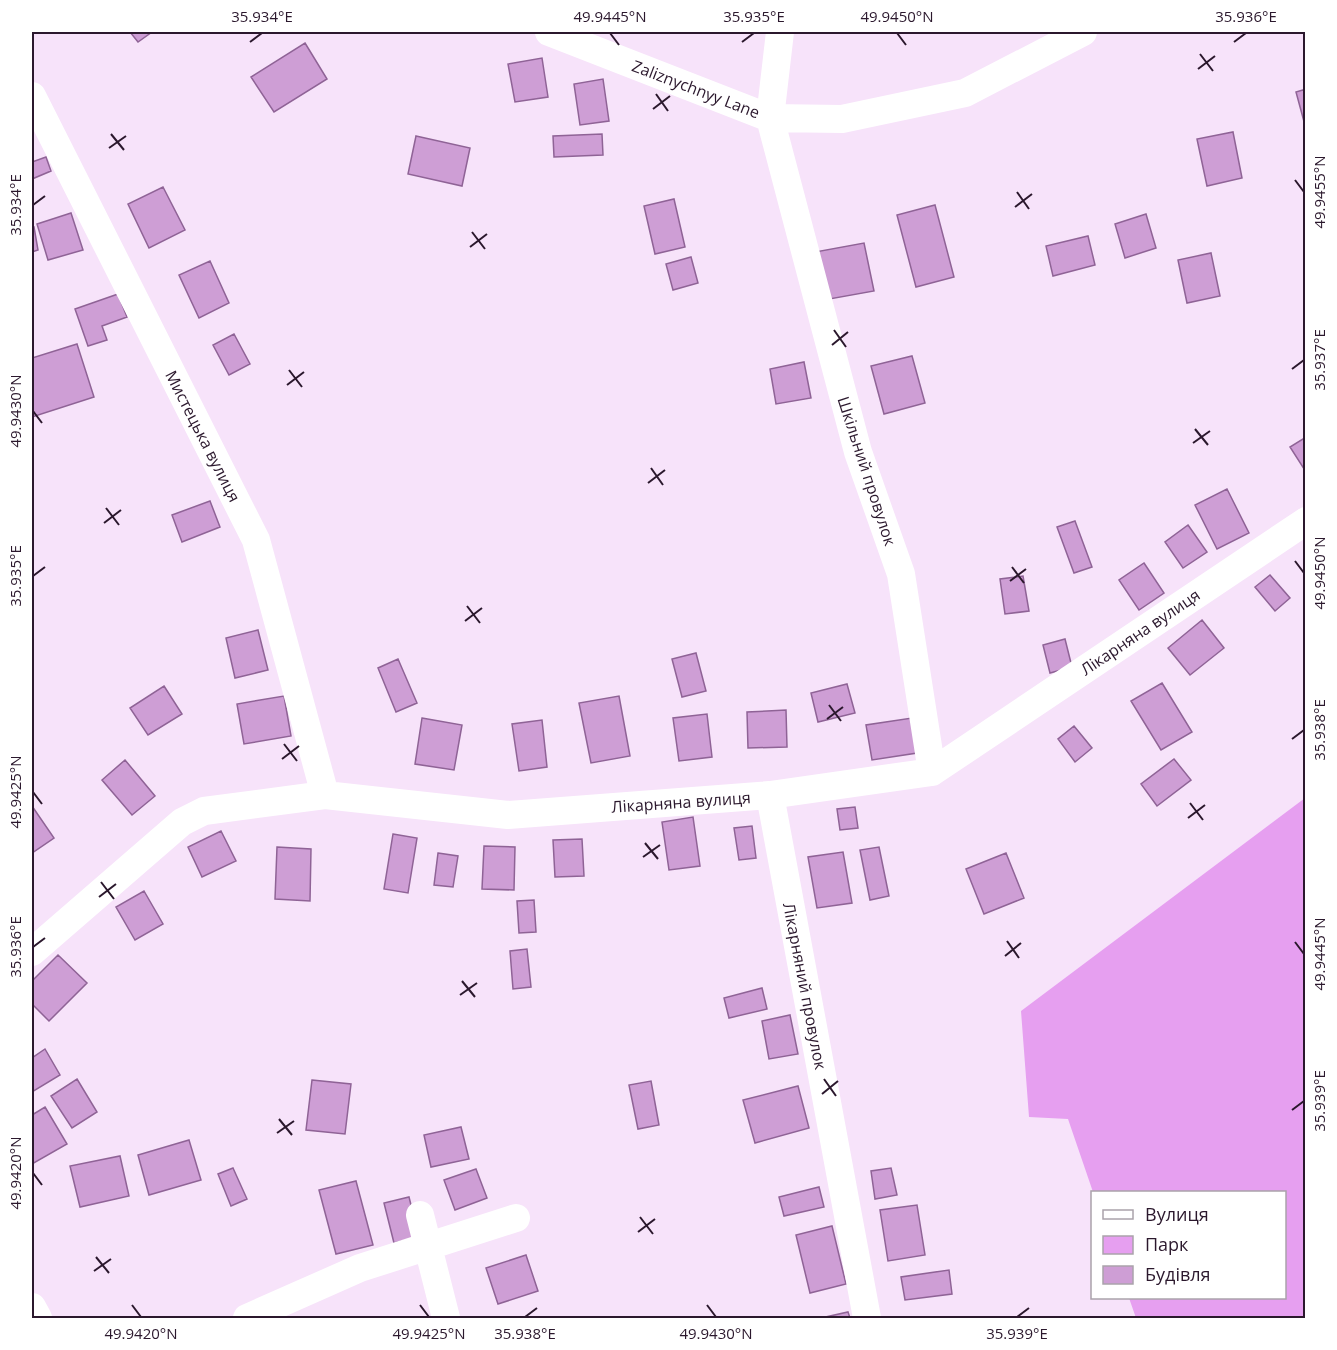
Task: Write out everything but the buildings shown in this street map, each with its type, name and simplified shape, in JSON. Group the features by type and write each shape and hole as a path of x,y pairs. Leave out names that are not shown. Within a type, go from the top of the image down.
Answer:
{"street":[{"name":"Zaliznychnyy Lane","path":"549,32 770,118 842,118 965,93 1083,32"},
{"name":"Шкільний провулок","path":"780,32 770,118 858,452 901,574 932,772"},
{"name":"Мистецька вулиця","path":"32,96 256,540 325,795"},
{"name":"Лікарняна вулиця","path":"32,952 182,822 204,811 325,795 508,815 770,795 932,772 1305,521"},
{"name":"Лікарняний провулок","path":"770,795 867,1318"},
{"path":"420,1215 446,1318"},
{"path":"247,1318 360,1268 516,1218"},
{"path":"32,1307 38,1318"}],"green space":[{"path":"1305,798 1305,1318 1136,1318 1129,1299 1286,1299 1286,1191 1093,1191 1068,1119 1029,1117 1021,1011"}]}
